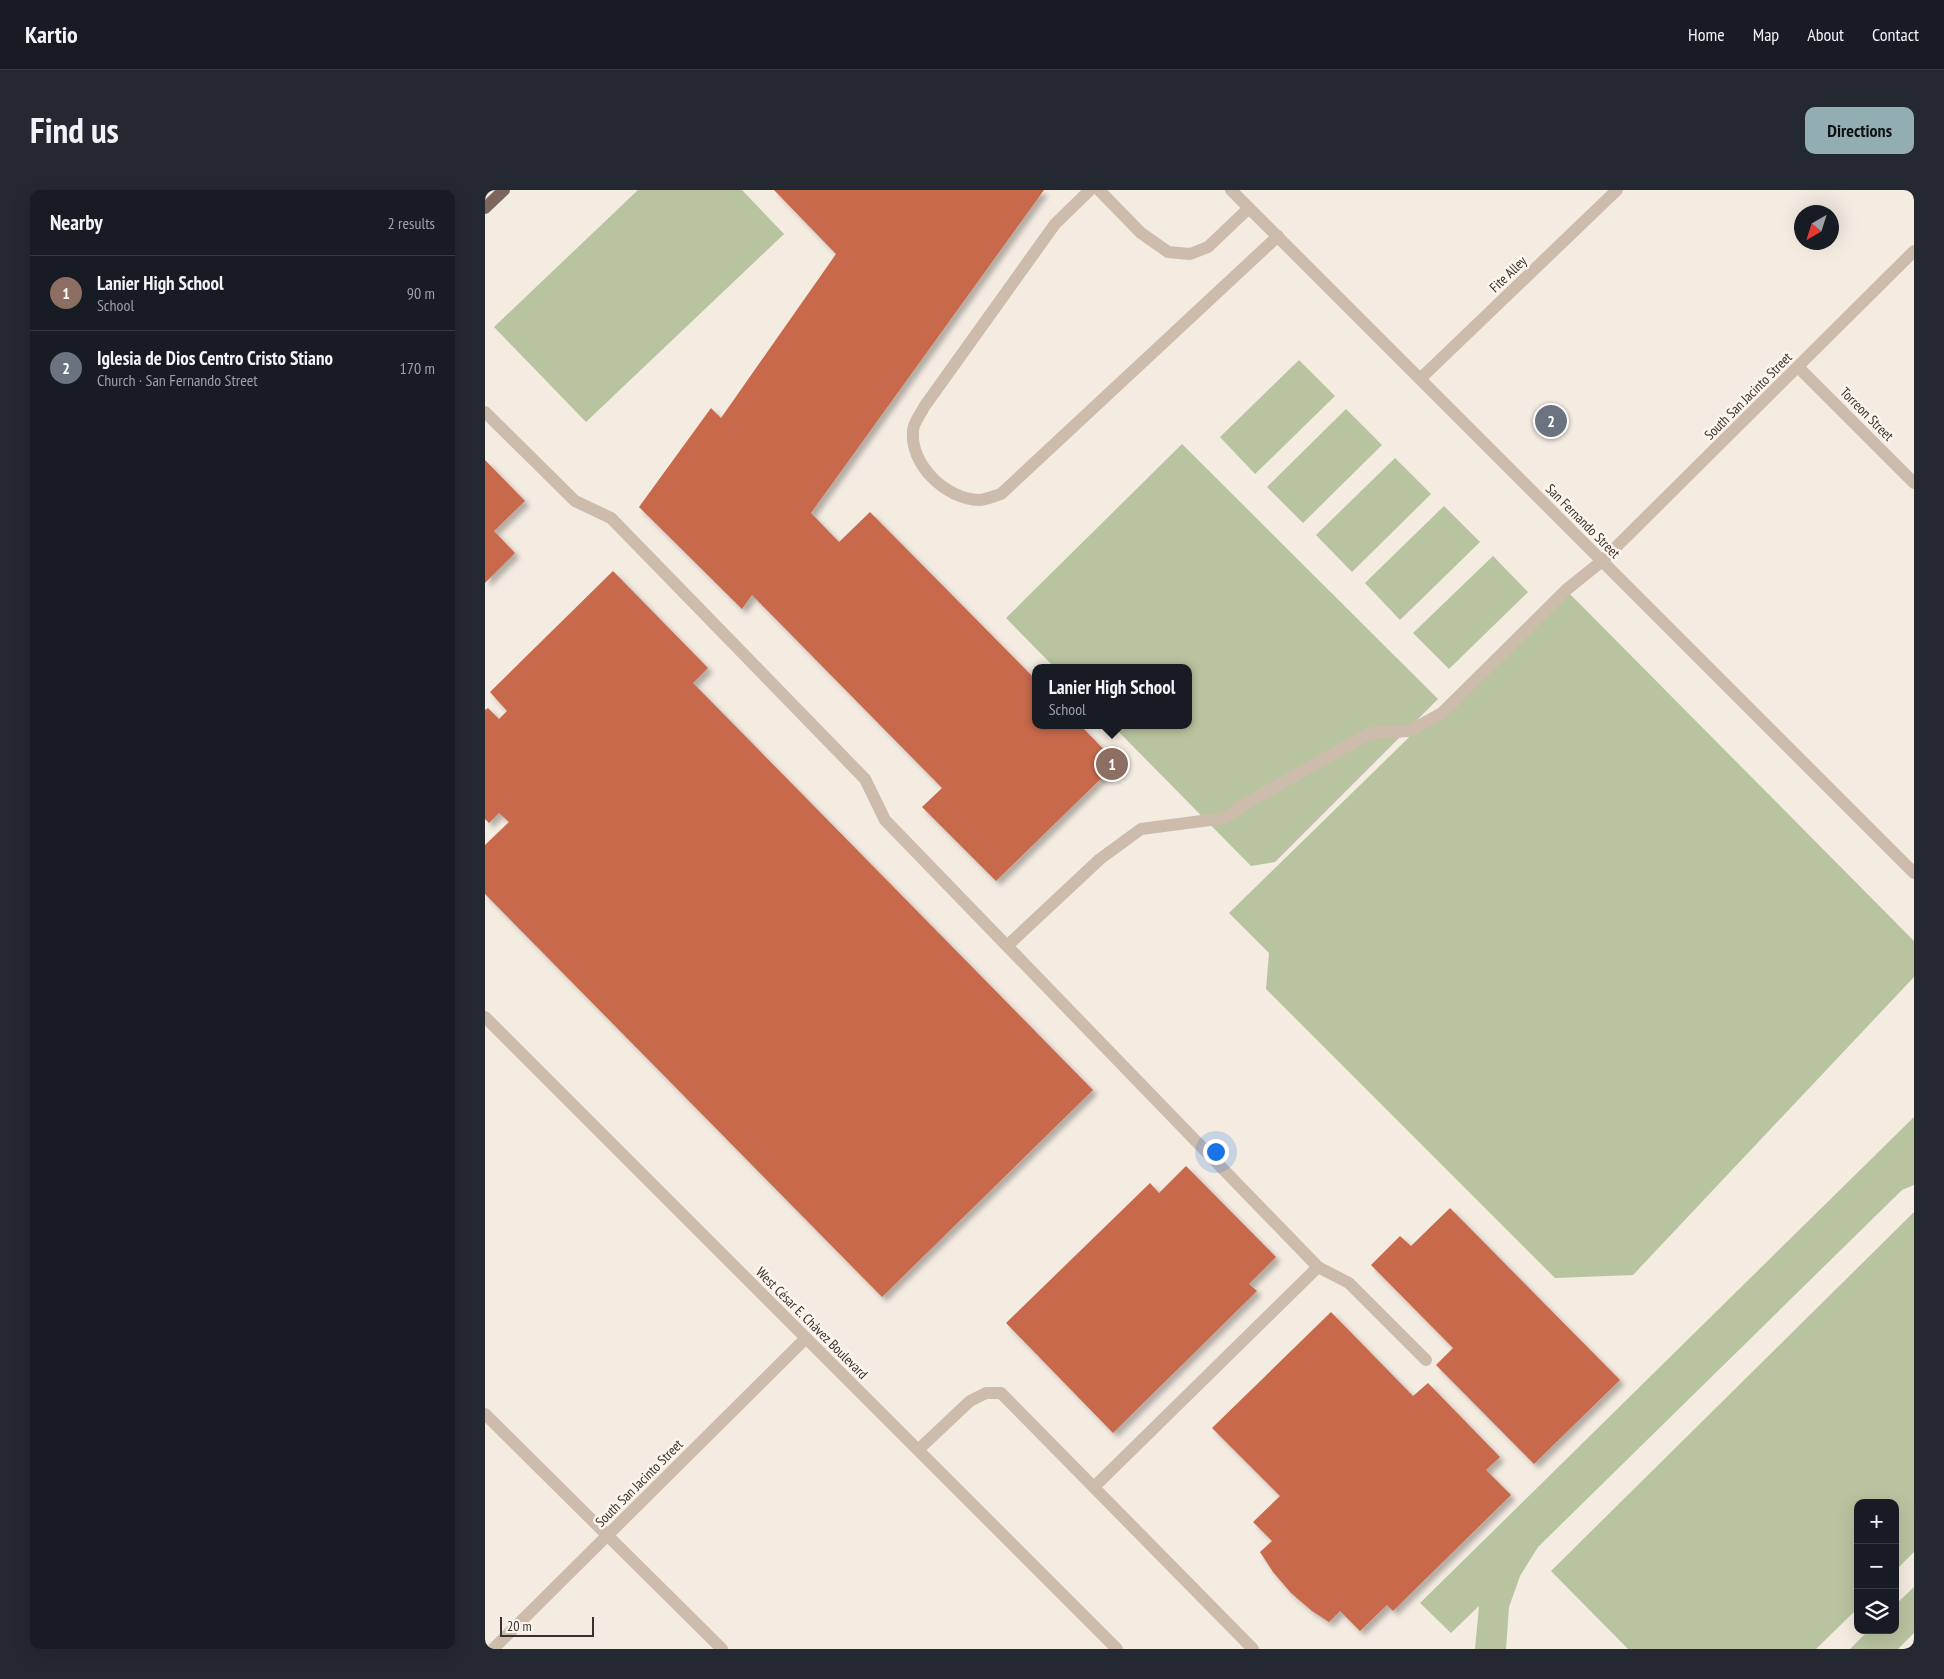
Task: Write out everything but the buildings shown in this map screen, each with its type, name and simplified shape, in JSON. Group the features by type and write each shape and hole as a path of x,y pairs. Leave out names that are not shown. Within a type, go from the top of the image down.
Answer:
{"main road":[{"path":"485,208 504,190"}],"street":[{"path":"1090,190 1055,224 924,407 913,429 914,453 929,474 953,494 980,500 1001,494 1278,236"},
{"path":"1099,190 1141,233 1168,252 1190,254 1208,248 1249,208"},
{"name":"San Fernando Street","path":"1231,190 1914,873"},
{"name":"Fite Alley","path":"1420,379 1617,190"},
{"name":"South San Jacinto Street","path":"1007,946 1100,859 1141,829 1225,818 1249,802 1370,732 1409,731 1442,714 1566,590 1602,561 1914,251"},
{"name":"Torreon Street","path":"1798,367 1914,483"},
{"path":"485,412 575,501 611,518 865,779 885,820 1318,1267 1349,1283 1426,1360"},
{"name":"West César E. Chávez Boulevard","path":"485,1017 1117,1649"},
{"path":"1095,1487 1318,1267"},
{"name":"South San Jacinto Street","path":"493,1649 806,1338"},
{"path":"919,1450 970,1401 986,1393 1001,1393 1253,1649"},
{"path":"485,1414 722,1649"}],"green space":[{"path":"638,190 742,190 784,234 586,422 494,327"},
{"path":"1299,360 1335,396 1255,474 1220,437"},
{"path":"1346,409 1382,445 1303,523 1267,487"},
{"path":"1182,444 1438,699 1275,862 1251,866 1116,729 1192,729 1192,664 1051,664 1006,618"},
{"path":"1395,458 1431,494 1352,572 1316,535"},
{"path":"1444,506 1480,542 1400,620 1365,583"},
{"path":"1493,556 1528,592 1449,669 1413,633"},
{"path":"1563,587 1914,941 1914,977 1633,1275 1555,1278 1266,989 1269,953 1229,913"},
{"path":"1914,1117 1914,1185 1902,1190 1538,1547 1520,1576 1509,1607 1506,1649 1475,1649 1479,1606 1451,1633 1420,1603"},
{"path":"1914,1212 1914,1552 1899,1567 1899,1499 1854,1499 1854,1612 1816,1649 1628,1649 1551,1571"},
{"path":"1914,1587 1914,1633 1898,1649 1850,1649 1865,1634 1899,1634 1899,1601"}],"place":[{"name":"Iglesia de Dios Centro Cristo Stiano","path":"1551,421"},
{"name":"Lanier High School","path":"1112,764"}]}
